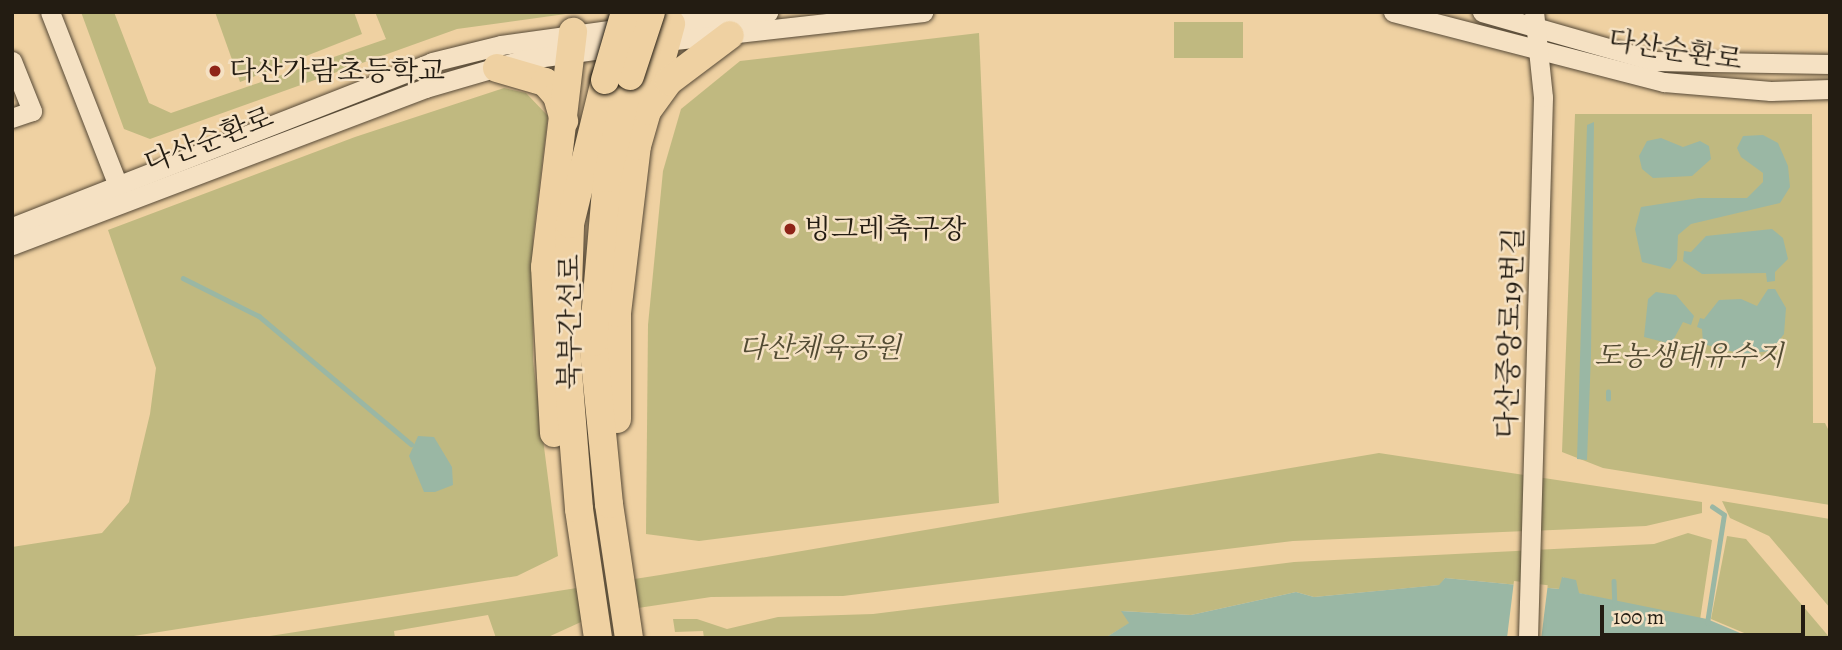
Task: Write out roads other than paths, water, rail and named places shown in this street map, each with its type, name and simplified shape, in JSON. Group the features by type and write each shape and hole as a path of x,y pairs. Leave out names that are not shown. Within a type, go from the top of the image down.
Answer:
{"highway":[{"name":"북부간선로","path":"625,12 598,246 593,342 608,495 629,638"},
{"name":"북부간선로","path":"598,638 579,509 566,347 570,224 618,78 662,26"},
{"path":"608,495 617,455 617,313 624,229 662,26"},
{"path":"647,111 669,82 730,34"},
{"path":"573,42 545,267 547,372 554,437 579,509"},
{"path":"497,68 545,82 557,96 564,121"}],"street":[{"path":"50,12 122,195"},
{"name":"다산순환로","path":"12,245 432,62 768,12"},
{"name":"다산순환로","path":"662,26 730,34 923,12"},
{"name":"다산순환로","path":"1393,12 1540,51 1692,86 1771,91 1830,89"},
{"name":"다산순환로","path":"1482,12 1539,18 1627,56 1677,64 1830,64"},
{"name":"다산중앙로19번길","path":"1528,638 1543,97 1539,18"},
{"name":"다산순환로","path":"12,227 122,195 425,88 497,68 573,42"},
{"path":"12,61 32,111 12,118"}],"waterway":[{"path":"183,278 259,316 411,444"},
{"path":"1608,392 1608,399"},
{"path":"1707,623 1724,515 1712,507"},
{"path":"1614,581 1615,605"}],"place":[{"name":"다산가람초등학교","path":"215,71"},
{"name":"빙그레축구장","path":"790,229"}],"park label":[{"name":"다산체육공원","path":"820,348"},
{"name":"도농생태유수지","path":"1689,356"}]}
